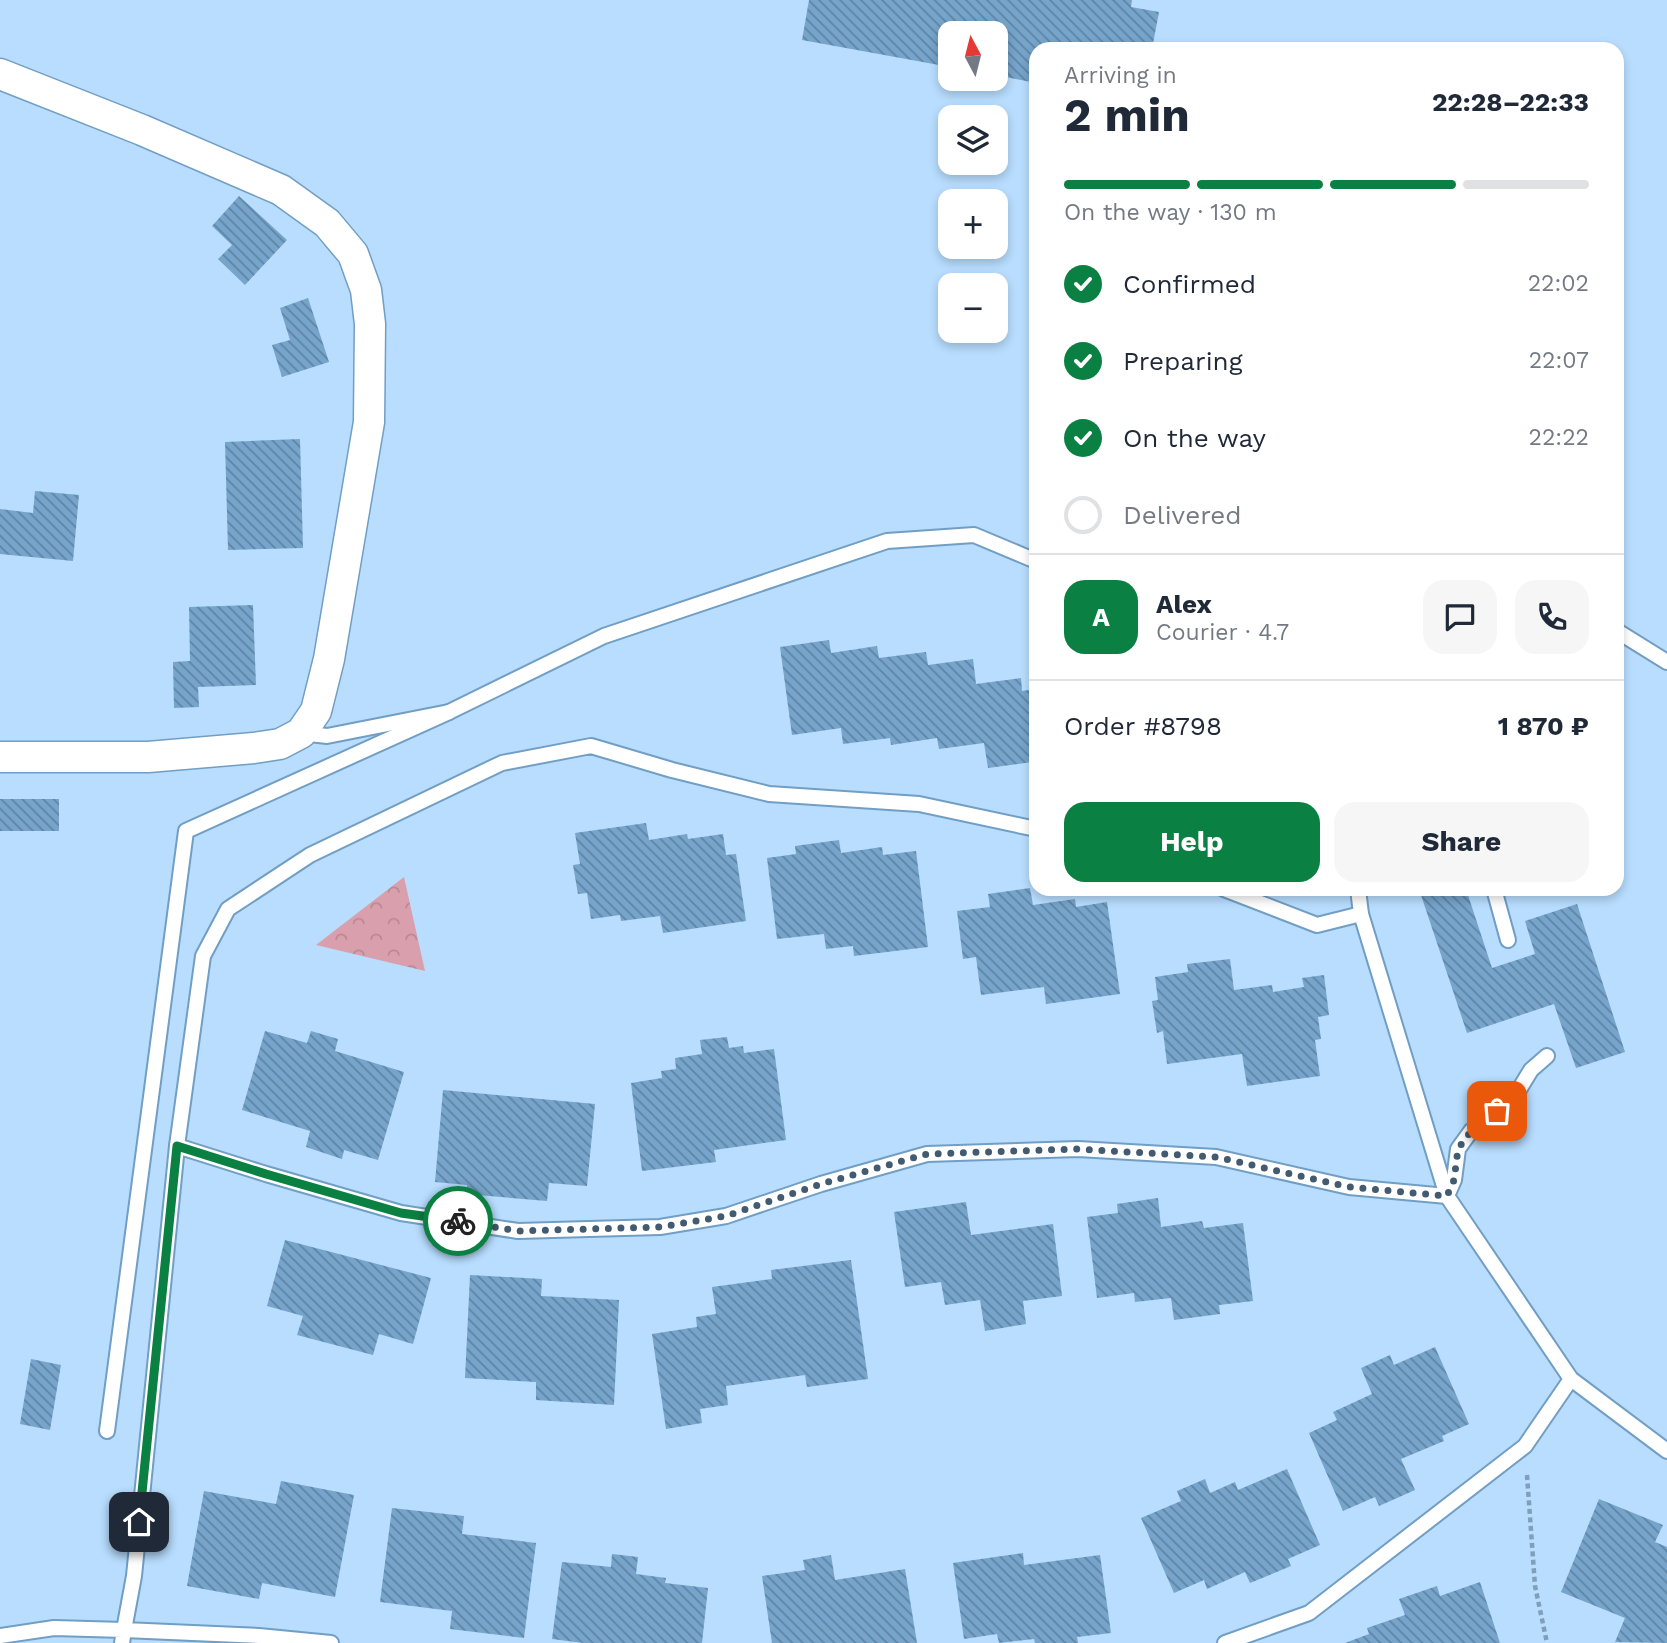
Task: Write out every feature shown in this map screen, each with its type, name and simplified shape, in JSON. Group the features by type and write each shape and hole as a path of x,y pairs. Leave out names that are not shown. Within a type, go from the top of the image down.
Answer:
{"street":[{"path":"0,74 142,130 281,190 327,223 353,254 366,290 370,324 369,422 329,659 316,711 301,733 280,744 148,757 0,757"}],"lane":[{"path":"107,1431 186,831 449,712 604,636 887,541 974,535 1029,558"},
{"path":"1624,635 1667,662"},
{"path":"301,733 327,736 449,712"},
{"path":"123,1636 134,1576 177,1146 202,956 228,909 310,855 502,763 591,746 769,794 919,804 1029,828"},
{"path":"1242,896 1317,925 1361,914"},
{"path":"1359,896 1361,914 1447,1196 1571,1379 1667,1451"},
{"path":"1496,896 1508,940"},
{"path":"1447,1196 1454,1180 1458,1149 1471,1131 1517,1093 1531,1070 1547,1056"},
{"path":"177,1146 401,1213 518,1231 660,1227 726,1216 821,1184 927,1154 1064,1149 1216,1157 1349,1187 1447,1196"},
{"path":"1226,1643 1309,1613 1525,1446 1571,1379"},
{"path":"0,1636 54,1628 123,1636 259,1636 331,1643"}],"path":[{"path":"1525,1446 1535,1586 1547,1643"}],"green space":[{"path":"404,877 425,971 316,945"}],"building":[{"path":"809,0 1132,0 1131,7 1159,12 1153,42 1029,42 1029,82 1008,77 1008,21 938,21 938,65 802,40"},
{"path":"239,196 287,240 245,285 218,259 232,245 212,226"},
{"path":"308,298 329,362 282,377 272,345 290,340 280,308"},
{"path":"300,439 303,548 228,550 225,442"},
{"path":"35,491 79,495 73,561 0,554 0,509 33,513"},
{"path":"253,605 256,685 198,687 199,707 174,708 173,662 190,661 189,607"},
{"path":"829,640 831,653 877,646 879,658 926,652 928,665 973,659 976,684 1021,678 1022,691 1029,690 1029,762 988,768 984,743 939,749 937,738 891,745 890,738 843,744 841,728 792,735 780,647"},
{"path":"0,799 59,799 59,831 0,831"},
{"path":"646,823 649,840 687,834 688,839 723,834 726,855 736,854 746,921 663,933 660,916 621,921 620,915 591,919 587,893 578,894 573,865 580,864 575,833"},
{"path":"839,840 841,853 882,847 883,855 916,851 928,947 854,956 853,946 826,949 824,934 777,939 767,858 796,854 795,846"},
{"path":"1029,888 1033,905 1075,899 1076,907 1107,902 1120,994 1046,1004 1044,987 981,995 976,957 963,959 957,911 990,907 988,894"},
{"path":"1421,896 1468,896 1492,968 1535,954 1525,921 1577,904 1625,1052 1576,1068 1554,1004 1467,1033"},
{"path":"1230,959 1234,990 1272,985 1273,992 1304,987 1302,978 1324,975 1329,1015 1318,1017 1321,1039 1315,1040 1320,1076 1247,1086 1242,1054 1167,1064 1163,1031 1157,1033 1152,1001 1158,1000 1155,977 1188,972 1187,964"},
{"path":"265,1031 307,1043 311,1031 338,1039 335,1051 404,1072 378,1160 344,1150 342,1159 306,1147 310,1131 242,1110"},
{"path":"727,1037 729,1048 743,1046 744,1053 774,1049 786,1140 714,1150 716,1162 642,1171 631,1083 662,1078 661,1071 676,1069 675,1058 702,1054 700,1040"},
{"path":"443,1090 595,1104 587,1186 549,1183 547,1201 466,1194 467,1185 435,1182"},
{"path":"1158,1198 1161,1227 1202,1221 1204,1228 1243,1223 1253,1301 1219,1305 1220,1314 1174,1320 1171,1298 1135,1302 1134,1293 1097,1298 1087,1217 1118,1213 1117,1204"},
{"path":"966,1202 971,1235 1053,1224 1062,1296 1023,1301 1026,1324 985,1331 980,1300 945,1305 941,1282 905,1287 894,1212"},
{"path":"285,1240 431,1278 413,1344 379,1334 373,1355 297,1335 303,1316 267,1306"},
{"path":"851,1260 868,1379 807,1387 805,1375 726,1386 728,1405 700,1409 702,1423 666,1429 652,1334 697,1327 696,1317 716,1314 712,1287 772,1279 771,1270"},
{"path":"470,1275 542,1279 541,1296 619,1300 614,1405 536,1400 536,1382 465,1378"},
{"path":"1435,1347 1469,1424 1442,1436 1444,1441 1401,1459 1415,1490 1379,1506 1375,1497 1343,1511 1309,1433 1337,1420 1333,1412 1372,1394 1361,1368 1390,1355 1394,1365"},
{"path":"31,1359 61,1365 50,1430 20,1424"},
{"path":"1287,1469 1320,1545 1288,1559 1291,1566 1250,1583 1245,1572 1207,1589 1204,1580 1174,1593 1141,1518 1181,1501 1177,1491 1205,1479 1210,1493 1235,1482 1238,1490"},
{"path":"281,1481 354,1495 335,1597 262,1583 259,1599 187,1586 204,1491 276,1504"},
{"path":"1599,1499 1663,1525 1655,1542 1667,1547 1667,1643 1615,1642 1625,1618 1561,1592"},
{"path":"392,1508 464,1516 462,1534 536,1543 524,1638 450,1629 452,1611 380,1602"},
{"path":"1023,1553 1024,1565 1100,1555 1111,1633 1077,1637 1078,1643 1035,1643 1034,1639 999,1643 997,1634 964,1639 953,1563"},
{"path":"612,1554 638,1557 636,1574 666,1578 665,1583 708,1588 702,1643 583,1643 552,1639 562,1562 611,1567"},
{"path":"831,1555 835,1580 905,1569 917,1643 772,1643 762,1576 805,1570 803,1560"},
{"path":"1480,1582 1500,1643 1345,1643 1369,1634 1367,1628 1405,1615 1399,1599 1437,1586 1440,1596"}],"way so far":[{"path":"458,1221 518,1231 660,1227 726,1216 821,1184 927,1154 1077,1149 1216,1157 1349,1187 1447,1196 1454,1180 1458,1149 1471,1131 1497,1111"}],"route":[{"path":"139,1522 177,1146 401,1213 458,1221"}]}
